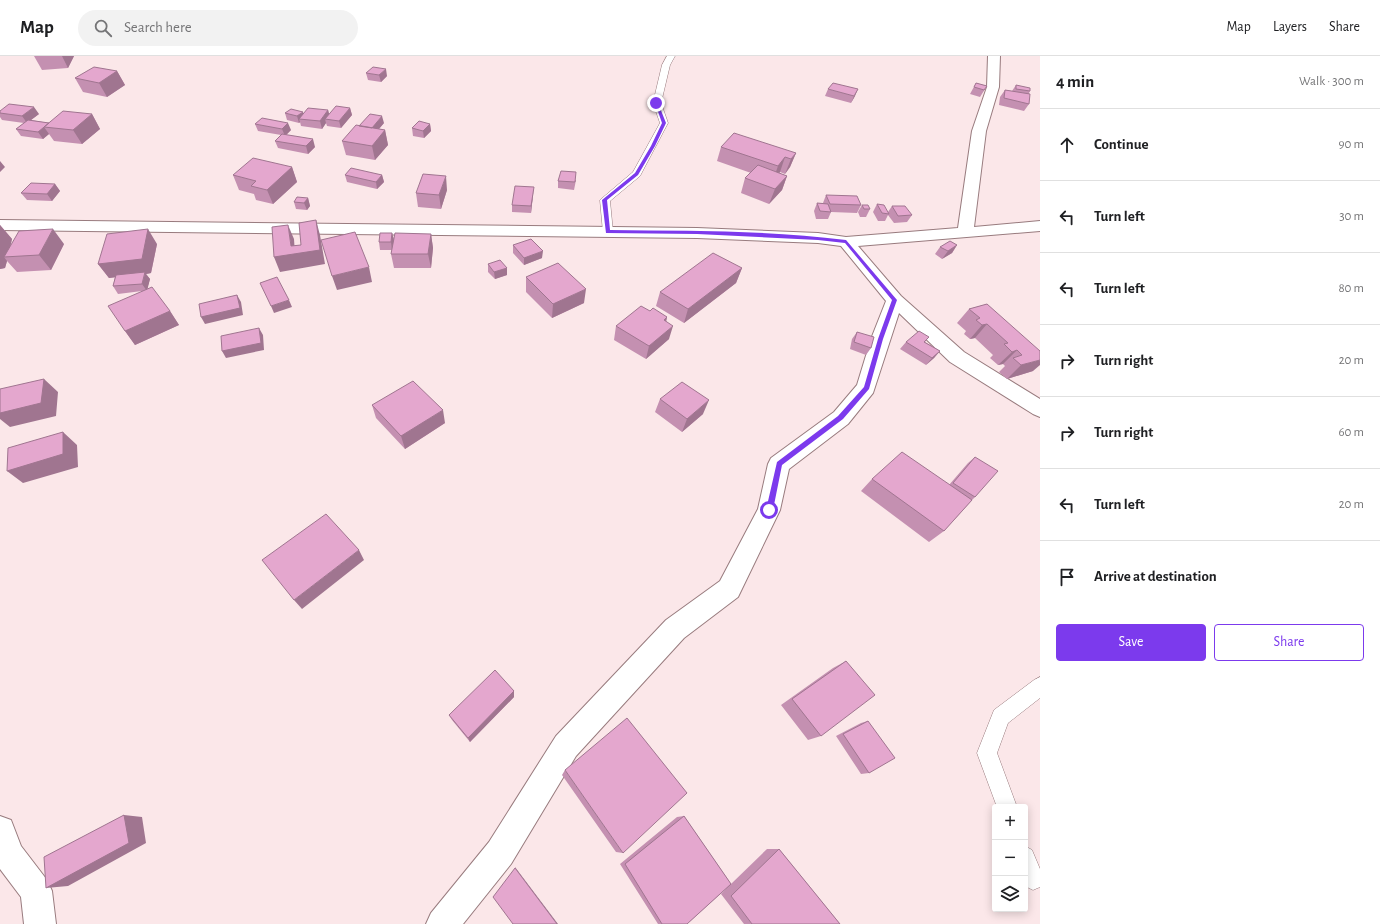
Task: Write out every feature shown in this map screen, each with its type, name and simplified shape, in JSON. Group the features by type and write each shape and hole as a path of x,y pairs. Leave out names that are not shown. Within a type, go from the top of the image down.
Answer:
{"street":[{"path":"965,232 979,131 993,87 994,56"},
{"path":"0,225 697,233 818,238 846,242 1040,226"},
{"path":"846,242 895,300 957,357 1040,409"},
{"path":"442,924 500,853 566,746 675,629 729,589 769,510 779,464 841,418 866,388 880,339 895,300"},
{"path":"0,831 9,856 36,891 40,924"}],"lane":[{"path":"608,232 605,200 637,174 664,123 656,103 666,66 671,56"},
{"path":"1006,804 987,753 1001,717 1040,686"},
{"path":"1028,865 1033,879"}],"building":[{"path":"94,67 117,71 99,83 75,78"},
{"path":"373,67 386,69 379,75 366,73"},
{"path":"833,83 858,89 854,96 828,89"},
{"path":"976,83 987,86 984,90 974,87"},
{"path":"1016,85 1030,88 1030,91 1016,89"},
{"path":"1005,90 1030,94 1029,104 1004,98"},
{"path":"9,104 34,107 22,116 0,113 0,111"},
{"path":"336,106 350,108 339,121 325,119"},
{"path":"308,108 328,110 320,121 299,119"},
{"path":"291,109 303,112 297,116 285,113"},
{"path":"63,111 92,114 73,130 44,127"},
{"path":"370,114 382,116 372,128 359,126"},
{"path":"262,118 288,123 282,129 255,124"},
{"path":"28,120 49,123 38,132 16,129"},
{"path":"419,121 430,124 423,131 412,128"},
{"path":"356,125 385,130 372,146 342,141"},
{"path":"734,133 796,153 791,159 785,157 778,166 721,147"},
{"path":"282,134 313,139 306,146 275,141"},
{"path":"253,158 292,167 267,190 251,186 256,181 233,175"},
{"path":"758,165 787,176 775,189 745,178"},
{"path":"351,168 382,175 376,182 345,175"},
{"path":"561,171 576,172 575,182 558,181"},
{"path":"423,174 446,176 439,195 416,193"},
{"path":"31,183 55,184 47,194 21,193"},
{"path":"515,186 534,187 531,206 512,205"},
{"path":"826,195 857,196 861,205 830,204"},
{"path":"297,197 308,198 304,203 294,202"},
{"path":"817,203 828,204 831,212 820,211"},
{"path":"877,204 884,205 889,214 882,213"},
{"path":"862,205 868,205 870,209 864,209"},
{"path":"892,206 905,206 912,215 898,216"},
{"path":"316,220 320,250 274,257 272,227 288,225 291,246 301,245 299,223"},
{"path":"53,229 39,255 4,257 19,231"},
{"path":"148,229 142,259 98,264 107,234"},
{"path":"355,232 369,267 332,276 321,240"},
{"path":"380,233 392,233 391,242 379,242"},
{"path":"395,233 431,234 428,254 391,254"},
{"path":"531,239 543,251 524,258 513,245"},
{"path":"950,241 957,245 948,251 940,247"},
{"path":"713,253 742,268 688,309 660,292"},
{"path":"500,260 507,268 494,272 488,264"},
{"path":"558,263 586,289 553,304 526,277"},
{"path":"145,272 142,284 113,286 116,275"},
{"path":"277,277 289,300 271,306 260,283"},
{"path":"152,287 170,311 125,331 108,306"},
{"path":"237,295 240,308 201,317 199,304"},
{"path":"987,304 1040,351 1040,360 1021,365 1013,358 1022,355 1017,350 1012,352 1004,344 1008,343 987,324 982,325 976,320 980,318 969,309"},
{"path":"641,306 650,311 653,308 667,317 664,320 673,326 649,346 616,326"},
{"path":"259,328 261,343 222,351 221,336"},
{"path":"919,331 929,337 924,342 940,351 932,358 906,342"},
{"path":"857,332 874,337 871,348 854,342"},
{"path":"44,379 41,403 0,413 0,389"},
{"path":"413,381 443,410 401,436 372,405"},
{"path":"682,382 709,400 687,419 660,399"},
{"path":"63,432 63,454 7,471 8,448"},
{"path":"902,452 972,500 944,531 872,479"},
{"path":"975,457 998,471 975,497 953,483"},
{"path":"326,514 359,550 294,600 262,560"},
{"path":"846,661 875,695 821,736 792,699"},
{"path":"495,670 514,691 468,738 449,715"},
{"path":"627,718 687,793 623,853 565,770"},
{"path":"868,721 895,758 869,773 843,734"},
{"path":"124,815 129,843 46,888 44,857"},
{"path":"684,816 731,884 687,924 662,924 625,864"},
{"path":"779,849 840,924 752,924 731,896"},
{"path":"515,868 557,924 513,924 493,897"}],"route":[{"path":"656,103 664,123 637,174 605,200 608,232 697,233 818,238 846,242 895,300 880,339 866,388 841,418 779,464 769,510"}]}
